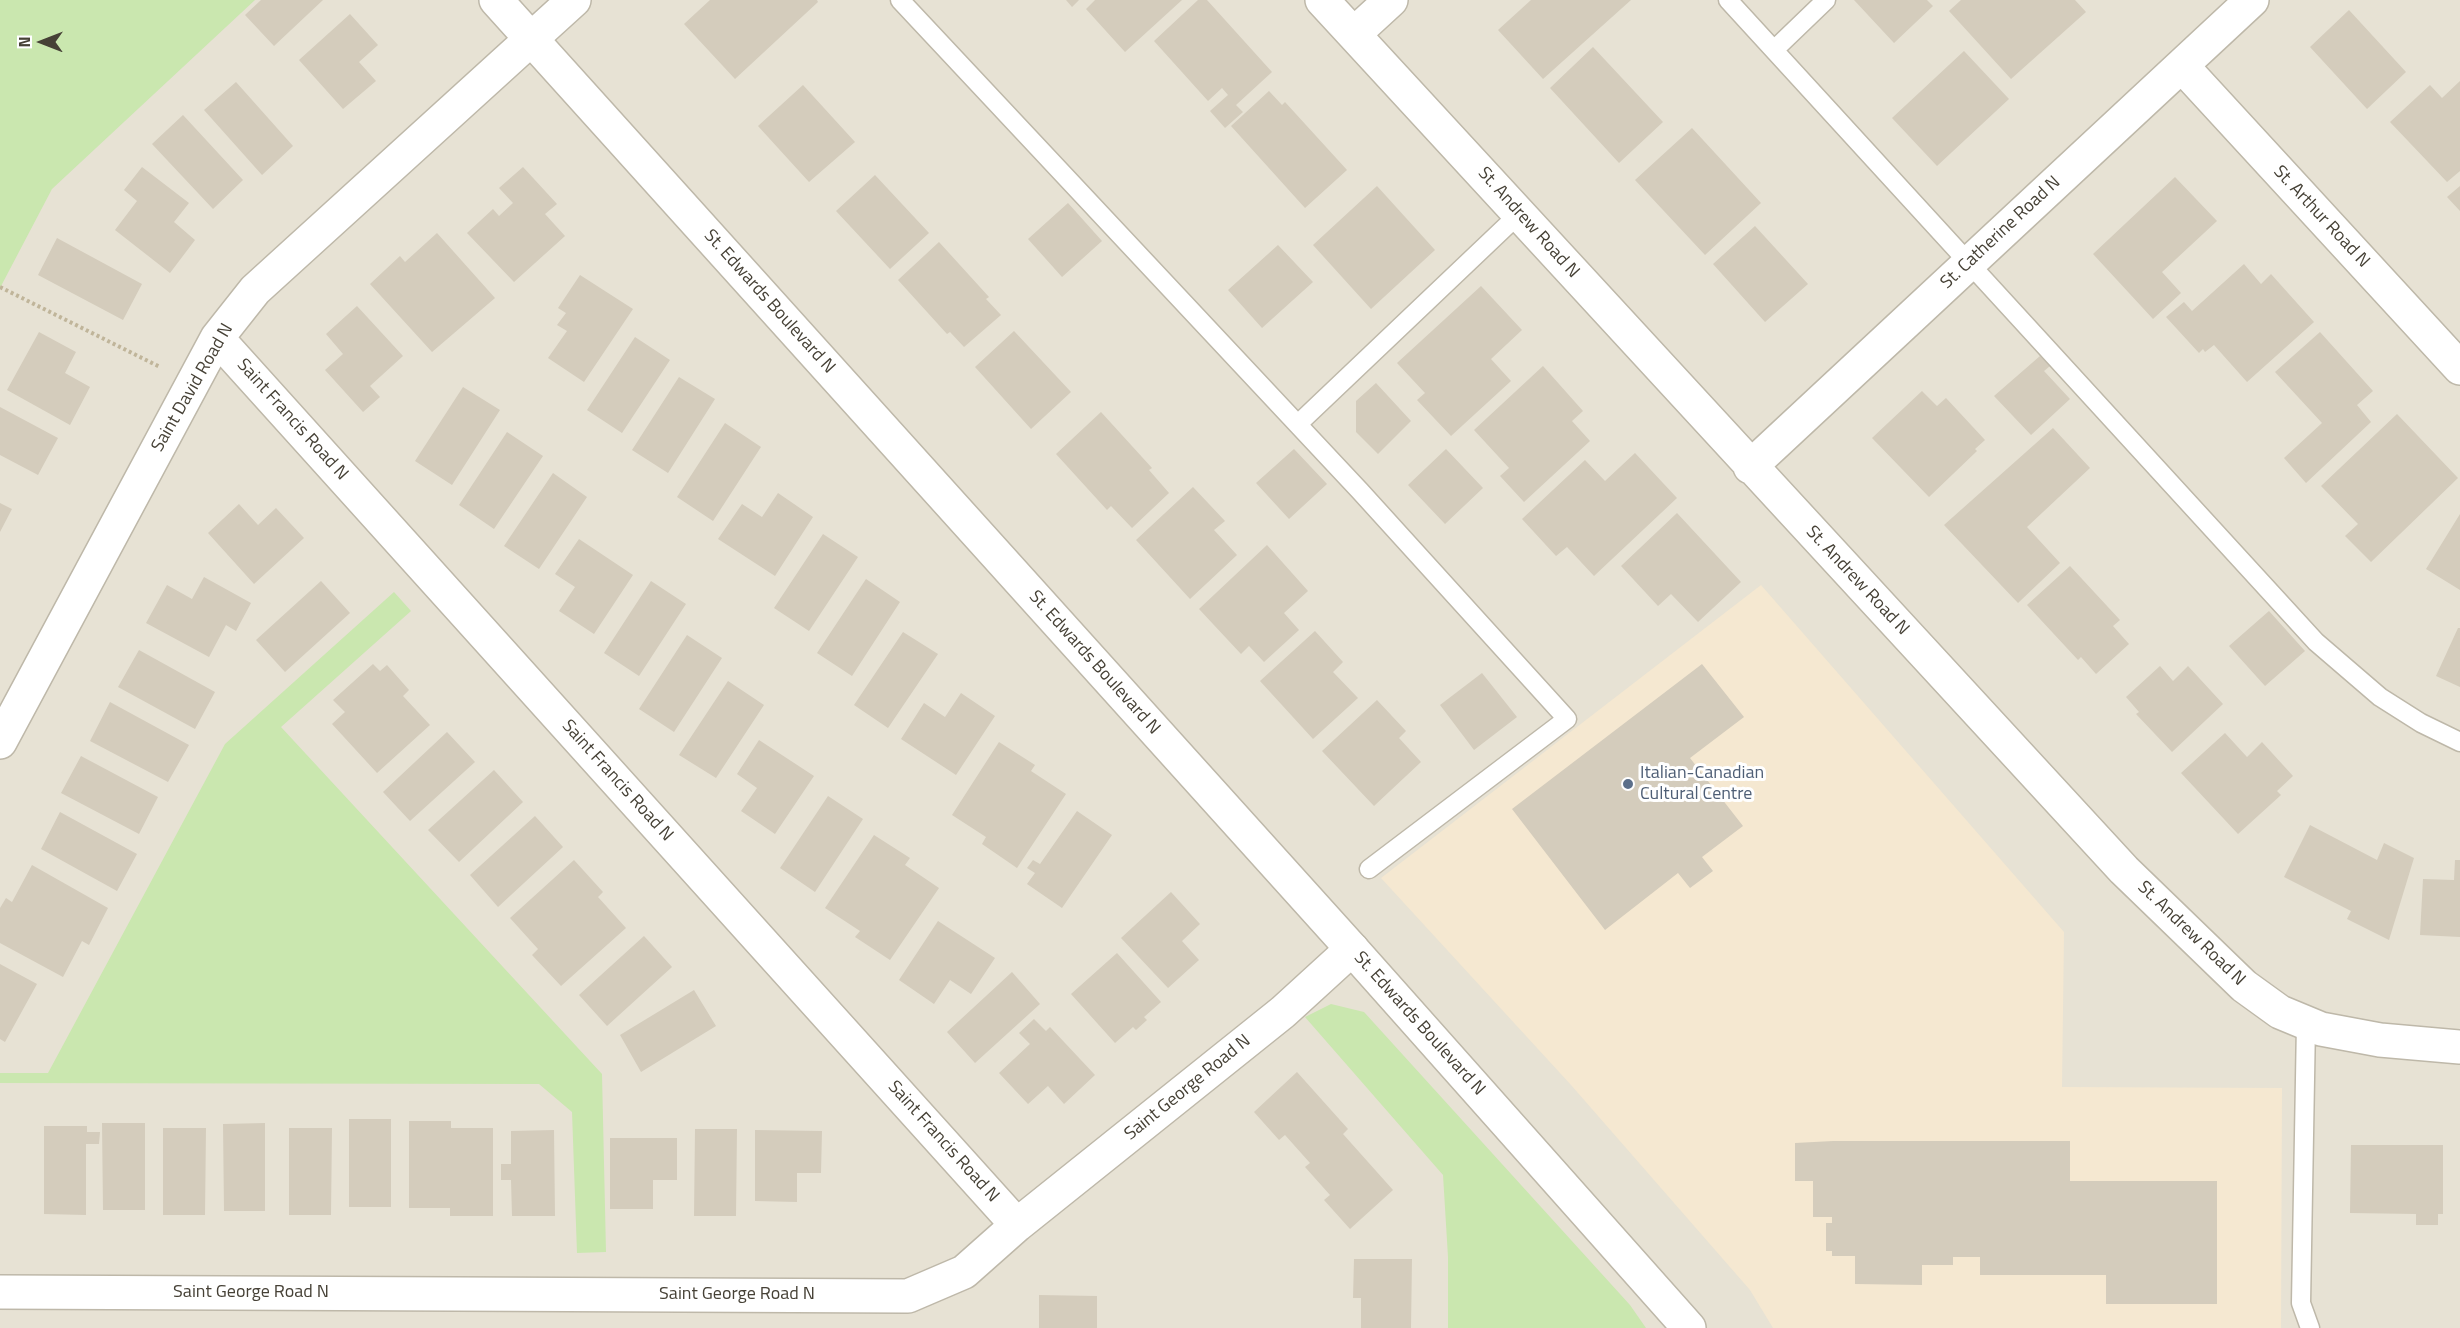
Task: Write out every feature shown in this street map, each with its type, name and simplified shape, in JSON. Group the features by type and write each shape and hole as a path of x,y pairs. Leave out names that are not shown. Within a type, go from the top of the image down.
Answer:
{"street":[{"name":"St. Edwards Boulevard N","path":"496,0 1352,949 1689,1328"},
{"name":"Saint David Road N","path":"0,742 217,338 255,290 574,0"},
{"name":"St. Andrew Road N","path":"1322,0 1750,467 2124,870 2244,986 2280,1012 2321,1029 2379,1040 2460,1047"},
{"path":"1354,34 1391,0"},
{"name":"St. Catherine Road N","path":"1750,467 2252,0"},
{"name":"St. Arthur Road N","path":"2182,66 2460,368"},
{"name":"Saint Francis Road N","path":"217,338 1017,1225"},
{"name":"Saint George Road N","path":"0,1292 908,1296 964,1272 1017,1225 1283,1012 1352,949"}],"lane":[{"path":"900,0 1298,424 1567,719 1369,869"},
{"path":"1728,0 2316,642 2379,697 2421,723 2460,742"},
{"path":"1774,51 1826,0"},
{"path":"1298,424 1519,214"},
{"path":"2306,1023 2301,1303 2310,1328"}],"path":[{"path":"0,287 193,383"}],"shaded area":[{"path":"0,0 2460,0 2460,1328 0,1328"},
{"path":"1761,585 2064,932 2062,1087 2282,1088 2281,1328 1773,1328 1750,1290 1571,1085 1381,878"}],"green space":[{"path":"0,0 255,0 52,189 0,288"},
{"path":"394,592 411,611 281,727 602,1074 606,1252 577,1253 572,1112 539,1084 0,1083 0,1073 48,1073 225,744"},
{"path":"1331,1004 1364,1012 1630,1305 1646,1328 1448,1328 1448,1257 1443,1175 1305,1017"}],"building":[{"path":"261,0 323,0 274,46 245,15"},
{"path":"710,0 817,0 818,2 735,79 684,24"},
{"path":"1066,0 1079,0 1072,7"},
{"path":"1095,0 1182,0 1125,52 1086,9"},
{"path":"1198,0 1207,0 1272,72 1236,105 1243,112 1225,128 1210,111 1228,95 1222,88 1208,101 1154,41"},
{"path":"1531,0 1631,0 1543,79 1498,30"},
{"path":"1854,0 1927,0 1933,6 1894,43"},
{"path":"1961,0 2075,0 2086,12 2011,79 1949,11"},
{"path":"2349,10 2406,72 2367,109 2310,47"},
{"path":"350,14 378,45 359,62 376,81 343,109 299,60"},
{"path":"1593,47 1663,122 1619,163 1550,88"},
{"path":"1964,51 2009,99 1937,166 1892,118"},
{"path":"2460,81 2460,171 2447,182 2390,122 2430,85 2442,98"},
{"path":"236,82 293,146 262,175 204,110"},
{"path":"803,85 855,142 809,182 758,126"},
{"path":"1269,91 1282,105 1285,102 1347,170 1305,208 1231,126"},
{"path":"183,115 243,180 213,209 152,144"},
{"path":"1692,128 1761,203 1705,255 1635,180"},
{"path":"142,167 189,203 174,222 195,240 170,273 115,230 137,201 124,190"},
{"path":"523,167 557,204 545,214 565,236 514,282 467,233 493,209 499,216 513,203 499,188"},
{"path":"875,175 929,233 890,269 836,211"},
{"path":"2175,177 2217,221 2162,272 2181,293 2153,319 2093,254"},
{"path":"1377,186 1435,250 1371,309 1313,245"},
{"path":"2460,186 2460,211 2447,197"},
{"path":"1068,203 1102,241 1062,277 1028,239"},
{"path":"1755,226 1808,284 1765,322 1713,264"},
{"path":"437,233 495,298 432,352 370,284 400,256 405,262"},
{"path":"57,238 142,284 123,320 38,275"},
{"path":"939,242 989,297 986,299 1001,315 964,347 950,332 947,334 898,280"},
{"path":"1278,245 1313,282 1262,328 1228,290"},
{"path":"2244,264 2261,284 2271,274 2314,322 2247,382 2214,345 2205,352 2203,349 2199,353 2166,317 2184,302 2192,311"},
{"path":"580,275 633,309 584,382 548,358 567,331 557,325 566,313 558,308"},
{"path":"1481,286 1522,330 1491,359 1511,381 1451,436 1417,400 1425,393 1397,363"},
{"path":"357,306 403,356 370,386 380,397 363,412 325,370 343,354 326,334"},
{"path":"1014,331 1071,392 1031,429 975,367"},
{"path":"39,332 76,352 65,373 90,387 70,425 7,390"},
{"path":"2320,332 2373,391 2357,405 2371,422 2306,483 2284,458 2322,423 2275,372"},
{"path":"635,337 670,360 622,433 587,410"},
{"path":"2040,356 2050,366 2044,371 2070,399 2031,435 1994,396"},
{"path":"1543,366 1583,411 1572,421 1590,441 1524,502 1500,476 1509,468 1474,430"},
{"path":"679,377 715,399 668,473 632,450"},
{"path":"1376,383 1411,421 1378,454 1356,432 1356,401"},
{"path":"463,387 500,410 452,485 415,461"},
{"path":"1922,391 1937,406 1946,398 1985,440 1975,449 1977,451 1929,497 1872,438"},
{"path":"0,407 58,438 38,475 0,455"},
{"path":"1101,412 1152,468 1149,470 1169,493 1132,528 1111,506 1107,510 1056,454"},
{"path":"2397,414 2458,478 2371,562 2345,536 2358,524 2321,486"},
{"path":"725,423 761,447 713,521 677,497"},
{"path":"2053,428 2090,468 2027,527 2060,563 2018,603 1944,525"},
{"path":"507,432 543,456 494,529 459,505"},
{"path":"1294,449 1327,484 1289,519 1256,483"},
{"path":"1446,449 1483,488 1445,524 1408,485"},
{"path":"1635,453 1677,498 1594,576 1567,547 1556,556 1522,519 1585,460 1605,481"},
{"path":"553,473 587,497 539,569 504,546"},
{"path":"1193,487 1225,521 1214,530 1237,555 1190,599 1136,540"},
{"path":"778,493 813,517 775,576 718,539 742,504 762,517"},
{"path":"0,503 12,509 0,532"},
{"path":"239,504 258,525 276,508 304,538 254,584 208,533"},
{"path":"1677,513 1741,582 1698,622 1671,594 1658,606 1621,566"},
{"path":"2460,514 2460,590 2426,569"},
{"path":"823,534 858,557 809,631 774,608"},
{"path":"579,539 633,575 594,634 559,611 575,587 555,574"},
{"path":"1267,545 1308,591 1284,613 1299,630 1264,662 1249,646 1241,654 1199,609"},
{"path":"2070,566 2120,620 2113,626 2129,644 2096,674 2081,657 2078,660 2027,605"},
{"path":"204,577 251,603 236,631 226,625 209,657 146,623 167,585 192,599"},
{"path":"866,579 900,602 852,676 817,653"},
{"path":"321,581 350,613 285,672 256,640"},
{"path":"651,581 686,604 639,676 604,653"},
{"path":"2269,611 2305,651 2265,686 2229,646"},
{"path":"2460,628 2460,687 2436,676"},
{"path":"1315,631 1343,662 1333,672 1358,698 1313,739 1260,681"},
{"path":"903,632 938,654 888,728 854,705"},
{"path":"687,635 722,658 674,732 639,709"},
{"path":"139,650 215,692 195,729 118,687"},
{"path":"373,664 380,671 387,665 409,690 403,696 430,725 377,773 332,724 345,712 333,700"},
{"name":"Italian-Canadian Cultural Centre","path":"1702,664 1744,717 1690,758 1743,826 1702,857 1713,871 1690,888 1678,873 1605,930 1512,809"},
{"path":"2160,666 2173,681 2188,666 2223,704 2172,752 2136,714 2139,712 2126,697"},
{"path":"1482,673 1517,717 1474,750 1440,705"},
{"path":"728,681 764,705 716,778 679,755"},
{"path":"961,693 995,716 956,775 901,739 924,703 945,717"},
{"path":"1377,700 1406,731 1399,738 1421,762 1374,806 1322,751"},
{"path":"110,702 189,745 168,782 90,741"},
{"path":"447,732 475,762 410,821 383,792"},
{"path":"2225,733 2247,757 2262,742 2293,776 2277,791 2281,795 2238,834 2181,773"},
{"path":"759,740 814,776 775,834 741,811 757,788 737,774"},
{"path":"999,742 1035,765 1031,771 1066,794 1017,868 982,844 986,837 952,815"},
{"path":"81,756 158,797 139,834 61,793"},
{"path":"494,770 523,802 459,862 428,830"},
{"path":"828,796 863,819 815,892 780,868"},
{"path":"1077,811 1112,835 1062,908 1027,884 1035,873 1027,868 1033,860 1040,864"},
{"path":"60,812 137,854 117,891 41,849"},
{"path":"535,816 563,847 498,907 470,875"},
{"path":"2310,825 2377,860 2384,843 2414,858 2389,940 2347,919 2351,911 2284,877"},
{"path":"874,835 910,858 905,865 939,888 890,960 855,937 860,931 825,908"},
{"path":"574,860 603,892 598,897 626,928 561,986 532,955 538,949 510,918"},
{"path":"2455,860 2460,860 2460,937 2420,935 2423,879 2454,880"},
{"path":"32,865 108,908 89,945 82,941 63,977 0,943 0,908 6,898 12,902"},
{"path":"1171,892 1200,924 1182,941 1199,960 1168,988 1121,938"},
{"path":"938,921 995,958 971,994 950,980 934,1004 899,980"},
{"path":"644,936 672,967 607,1026 579,995"},
{"path":"1117,953 1161,1002 1144,1017 1147,1020 1136,1030 1133,1027 1115,1043 1071,994"},
{"path":"0,964 37,984 5,1042 0,1039"},
{"path":"1012,972 1040,1004 975,1063 947,1032"},
{"path":"694,990 716,1026 641,1072 620,1035"},
{"path":"1034,1019 1046,1031 1050,1027 1095,1075 1064,1104 1048,1086 1028,1104 999,1073 1030,1044 1019,1033"},
{"path":"1297,1072 1348,1129 1343,1134 1393,1190 1350,1229 1324,1200 1330,1195 1305,1167 1310,1163 1285,1135 1279,1140 1254,1112"},
{"path":"349,1119 391,1119 391,1207 349,1207"},
{"path":"409,1121 451,1121 451,1128 493,1128 493,1216 450,1216 450,1208 409,1208"},
{"path":"102,1123 145,1123 145,1210 103,1210"},
{"path":"265,1123 265,1211 224,1211 223,1124"},
{"path":"44,1126 87,1126 87,1132 100,1132 99,1144 86,1144 86,1215 44,1214"},
{"path":"163,1128 206,1128 205,1215 163,1215"},
{"path":"289,1128 332,1128 331,1215 289,1215"},
{"path":"695,1129 737,1129 736,1216 694,1216"},
{"path":"554,1130 555,1216 512,1216 511,1180 501,1180 501,1164 511,1164 511,1131"},
{"path":"755,1130 822,1131 821,1173 797,1173 797,1202 755,1201"},
{"path":"610,1138 677,1138 677,1180 653,1180 653,1209 610,1209"},
{"path":"2070,1141 2070,1181 2217,1181 2217,1304 2106,1304 2106,1275 1980,1275 1980,1257 1953,1257 1953,1265 1922,1265 1922,1285 1855,1284 1855,1256 1832,1256 1832,1251 1826,1251 1826,1223 1832,1223 1832,1217 1813,1217 1813,1181 1795,1181 1795,1143"},
{"path":"2351,1145 2443,1145 2443,1214 2438,1214 2438,1225 2416,1225 2416,1214 2350,1213"},
{"path":"1354,1259 1412,1259 1411,1328 1361,1328 1361,1298 1353,1298"},
{"path":"1039,1295 1097,1296 1097,1328 1039,1328"}],"place":[{"name":"Italian-Canadian Cultural Centre","path":"1628,784"}]}
